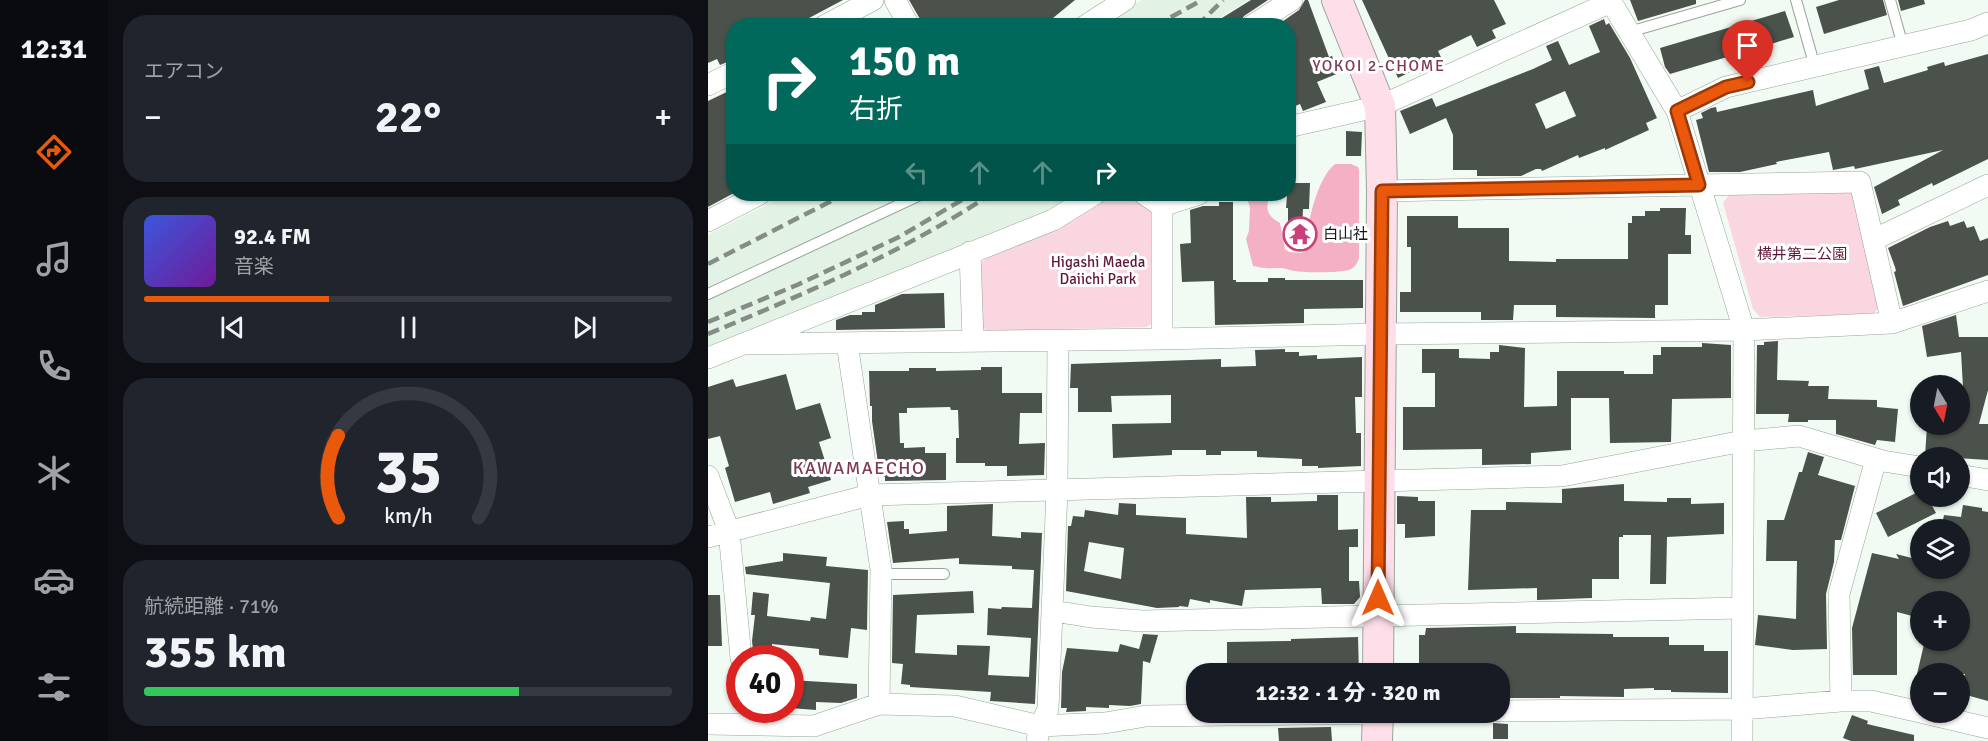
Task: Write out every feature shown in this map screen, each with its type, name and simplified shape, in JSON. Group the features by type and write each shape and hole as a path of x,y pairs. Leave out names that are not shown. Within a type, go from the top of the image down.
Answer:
{"street":[{"path":"839,18 873,0"},
{"path":"895,0 905,18"},
{"path":"1097,18 1125,0"},
{"path":"1264,18 1292,0"},
{"path":"1337,0 1380,106 1382,191 1378,663"},
{"path":"1296,125 1380,106 1612,1 1677,111 1744,330 1742,741"},
{"path":"1677,111 1726,87 1971,30 1988,23"},
{"path":"708,85 726,76"},
{"path":"1382,191 1860,182 1892,323"},
{"path":"1873,240 1988,186"},
{"path":"708,221 747,201"},
{"path":"708,358 1053,220 1084,201"},
{"path":"1154,201 1162,206"},
{"path":"1162,206 1177,201"},
{"path":"1162,206 1162,339"},
{"path":"970,252 973,340"},
{"path":"744,344 1744,330 1892,323 1988,291"},
{"path":"1039,733 1048,709 1053,611 1058,340"},
{"path":"847,343 881,574 879,704"},
{"path":"708,537 870,495 1562,476 1743,441 1799,436 1876,459 1910,465"},
{"path":"1841,701 1839,594 1876,459"},
{"path":"708,476 729,531 740,645"},
{"path":"1970,477 1988,480"},
{"path":"1053,611 1142,621 1742,608"},
{"path":"1510,711 1743,709 1841,701 1871,701 1910,710"},
{"path":"708,724 814,726 879,704 955,706 1039,733 1146,716 1186,715"},
{"path":"1377,741 1378,723"},
{"path":"1967,723 1988,728"}],"lane":[{"path":"1629,32 1740,0"},
{"path":"1796,0 1815,67"},
{"path":"1890,0 1903,46"},
{"path":"708,294 907,201"},
{"path":"881,574 944,574"}],"shaded area":[{"path":"1142,0 1249,0 1219,18 1114,18"},
{"path":"1335,164 1351,164 1359,170 1359,258 1355,266 1347,270 1314,272 1253,266 1246,239 1249,231 1248,201 1269,201 1268,211 1280,223 1285,249 1289,252 1301,253 1306,249 1310,216 1318,191"},
{"path":"774,201 1071,201 1057,209 708,347 708,235"}],"green space":[{"name":"横井第二公園","path":"1849,191 1857,195 1881,303 1874,314 1760,317 1753,309 1723,203 1731,192"},
{"name":"Higashi Maeda Daiichi Park","path":"1101,201 1140,201 1154,212 1156,321 1146,327 987,331 979,324 980,265 989,254"}],"building":[{"path":"708,0 843,0 809,18 726,18 726,62 720,65 717,59 708,63"},
{"path":"909,0 1075,0 1053,18 919,18"},
{"path":"1251,0 1268,0 1243,18 1222,18"},
{"path":"1305,0 1308,0 1329,57 1332,56 1339,73 1317,82 1326,102 1303,111 1300,104 1296,106 1296,18 1288,18 1299,10"},
{"path":"1362,0 1494,0 1506,24 1492,30 1496,38 1477,47 1471,35 1438,51 1444,63 1420,74 1418,68 1398,78"},
{"path":"1630,0 1696,0 1696,4 1638,21"},
{"path":"1839,0 1883,0 1887,15 1824,34 1816,7"},
{"path":"1898,0 1924,0 1925,4 1901,11"},
{"path":"1785,11 1794,37 1670,74 1665,67 1660,48"},
{"path":"1604,19 1606,25 1609,23 1630,58 1657,118 1646,123 1649,130 1605,150 1605,148 1579,158 1578,155 1542,171 1536,169 1521,176 1477,176 1477,170 1453,170 1453,135 1446,118 1410,134 1400,111 1432,98 1436,107 1533,69 1552,60 1546,46 1558,41 1569,65 1600,52 1589,26","holes":["1565,91 1576,116 1546,129 1535,104"]},
{"path":"1988,54 1988,159 1898,200 1900,205 1882,214 1874,187 1943,150 1855,169 1854,166 1833,170 1829,152 1776,162 1777,164 1740,172 1709,172 1696,120 1703,118 1701,113 1711,108 1716,107 1717,112 1813,90 1816,106 1869,89 1864,70 1879,66 1884,83 1928,70 1927,67 1944,62 1945,66"},
{"path":"726,92 726,197 708,207 708,101"},
{"path":"1346,131 1362,132 1361,156 1346,156"},
{"path":"1296,183 1310,183 1309,209 1303,209 1302,228 1288,227 1288,208 1286,208 1287,201 1296,201"},
{"path":"1219,202 1233,202 1233,280 1236,282 1268,282 1268,278 1285,278 1285,280 1363,280 1363,308 1304,309 1304,323 1215,325 1214,281 1182,282 1180,244 1191,243 1190,210 1203,206 1219,206"},
{"path":"1660,208 1686,208 1685,235 1691,235 1691,254 1668,254 1668,305 1655,305 1655,318 1556,317 1556,305 1514,305 1513,320 1481,320 1481,312 1400,312 1400,292 1411,292 1411,247 1407,247 1407,216 1458,216 1458,228 1509,228 1509,261 1556,262 1556,259 1628,259 1628,223 1632,223 1632,216 1645,216 1645,211 1660,211"},
{"path":"1948,221 1950,226 1964,221 1967,228 1974,226 1980,241 1988,238 1988,275 1903,306 1894,272 1895,267 1888,248 1930,227"},
{"path":"944,293 945,328 836,330 836,320 850,315 862,315 862,312 875,312 875,305 902,294"},
{"path":"1956,315 1959,337 1988,337 1988,390 1979,424 1988,424 1988,460 1970,459 1970,447 1926,447 1926,435 1970,435 1970,375 1962,375 1961,352 1927,357 1922,326"},
{"path":"1778,341 1777,380 1809,381 1808,386 1829,386 1828,399 1877,400 1877,407 1898,409 1895,442 1877,440 1875,445 1836,434 1836,420 1788,422 1789,414 1756,414 1757,345"},
{"path":"1702,343 1731,345 1731,398 1672,399 1671,442 1610,443 1609,398 1571,398 1571,450 1531,453 1531,464 1482,465 1482,449 1403,450 1403,407 1435,407 1435,373 1422,373 1422,349 1459,349 1459,358 1490,359 1490,352 1499,352 1499,345 1525,348 1524,407 1557,406 1557,371 1624,371 1624,374 1653,374 1653,355 1661,355 1661,347 1702,347"},
{"path":"1285,349 1285,352 1299,352 1299,356 1317,355 1317,359 1362,357 1362,397 1355,397 1356,433 1361,433 1361,466 1318,468 1318,466 1302,466 1302,459 1257,457 1257,451 1221,451 1221,455 1206,455 1206,450 1172,450 1172,455 1113,458 1112,424 1171,423 1171,395 1111,396 1112,412 1078,412 1078,388 1070,388 1071,364 1221,359 1221,367 1256,366 1255,350"},
{"path":"981,367 1002,367 1002,393 1042,393 1042,413 1020,413 1019,444 1045,443 1044,475 1007,476 1007,466 956,463 956,438 959,438 958,410 951,410 950,407 907,408 907,413 899,413 900,443 904,443 904,448 925,447 925,453 946,453 946,480 885,481 885,477 880,477 872,406 870,406 869,371 909,371 909,368 936,368 936,371 981,370"},
{"path":"786,374 796,410 820,403 831,438 819,442 831,480 808,487 810,493 773,504 770,492 735,502 725,468 729,466 720,436 708,439 708,387 733,379 736,387"},
{"path":"1808,452 1824,457 1818,475 1855,486 1841,540 1835,540 1834,562 1826,594 1827,649 1793,650 1755,645 1758,615 1796,619 1797,561 1766,561 1767,520 1784,520 1799,472 1802,472"},
{"path":"1624,484 1624,501 1667,502 1667,498 1691,498 1691,504 1724,503 1724,534 1667,537 1666,584 1650,584 1651,535 1623,535 1619,537 1619,579 1592,579 1592,598 1537,600 1537,588 1468,590 1471,510 1506,510 1506,502 1562,503 1562,489"},
{"path":"1317,495 1338,495 1338,530 1358,529 1358,547 1349,547 1349,581 1359,581 1360,597 1354,604 1322,604 1321,588 1245,590 1242,606 1190,599 1188,607 1157,608 1066,591 1068,526 1071,526 1073,516 1084,517 1085,510 1118,515 1119,503 1136,504 1136,515 1186,518 1186,534 1247,538 1246,497 1271,497 1271,502 1317,501","holes":["1089,542 1124,548 1121,579 1084,571"]},
{"path":"1397,496 1418,497 1418,501 1435,501 1435,536 1405,538 1405,524 1397,524"},
{"path":"1910,496 1910,507 1933,507 1936,513 1924,519 1910,519 1910,526 1888,537 1876,513"},
{"path":"993,504 992,536 1021,538 1021,532 1042,533 1035,704 990,701 991,692 910,687 910,685 901,684 903,664 892,663 893,595 973,591 974,613 917,615 915,653 957,655 957,645 990,646 988,675 1029,677 1031,638 987,635 988,608 1032,608 1034,570 1012,569 1012,566 959,564 959,558 893,563 887,522 904,521 904,529 909,529 909,534 947,531 947,506"},
{"path":"1963,507 1982,508 1982,511 1988,512 1988,701 1970,696 1970,663 1920,663 1922,651 1970,651 1970,591 1910,591 1910,615 1897,612 1897,675 1853,675 1852,628 1872,553 1899,559 1896,554 1910,558 1910,579 1970,579 1970,519 1943,519 1944,515 1961,517"},
{"path":"783,553 827,557 826,566 868,570 867,630 851,628 848,658 819,655 819,649 804,647 804,645 752,645 755,615 751,615 753,592 769,594 767,616 810,621 811,617 826,619 830,583 746,574 745,567 783,561"},
{"path":"708,595 720,595 722,646 708,646"},
{"path":"1516,626 1516,633 1669,637 1669,645 1704,645 1704,651 1728,651 1728,693 1671,692 1671,690 1654,690 1654,688 1624,689 1624,697 1510,698 1510,663 1419,663 1419,635 1425,635 1426,628"},
{"path":"1143,634 1158,635 1150,663 1143,661 1141,704 1109,705 1109,708 1086,707 1086,711 1066,712 1067,708 1061,708 1062,672 1067,648 1118,652 1120,644 1139,649"},
{"path":"1358,637 1359,663 1227,663 1227,642 1291,641 1291,639"},
{"path":"804,681 857,684 857,698 841,703 816,702 816,710 804,709"},
{"path":"1852,715 1868,721 1867,724 1914,735 1914,741 1851,741 1843,738"},
{"path":"1493,723 1508,724 1508,739 1493,739"},
{"path":"1331,727 1332,741 1279,741 1278,728"}],"railway":[{"path":"1169,18 1202,0"},
{"path":"1205,18 1223,0"},
{"path":"708,264 831,201"},
{"path":"708,322 797,285 899,237 960,201"},
{"path":"708,334 853,271 924,235 980,201"}],"place":[{"name":"白山社","path":"1300,234"}],"district":[{"name":"YOKOI 2-CHOME","path":"1379,65"},
{"name":"KAWAMAECHO","path":"859,468"}],"route":[{"path":"1378,598 1382,191 1699,185 1677,111 1726,87 1748,82"}]}
